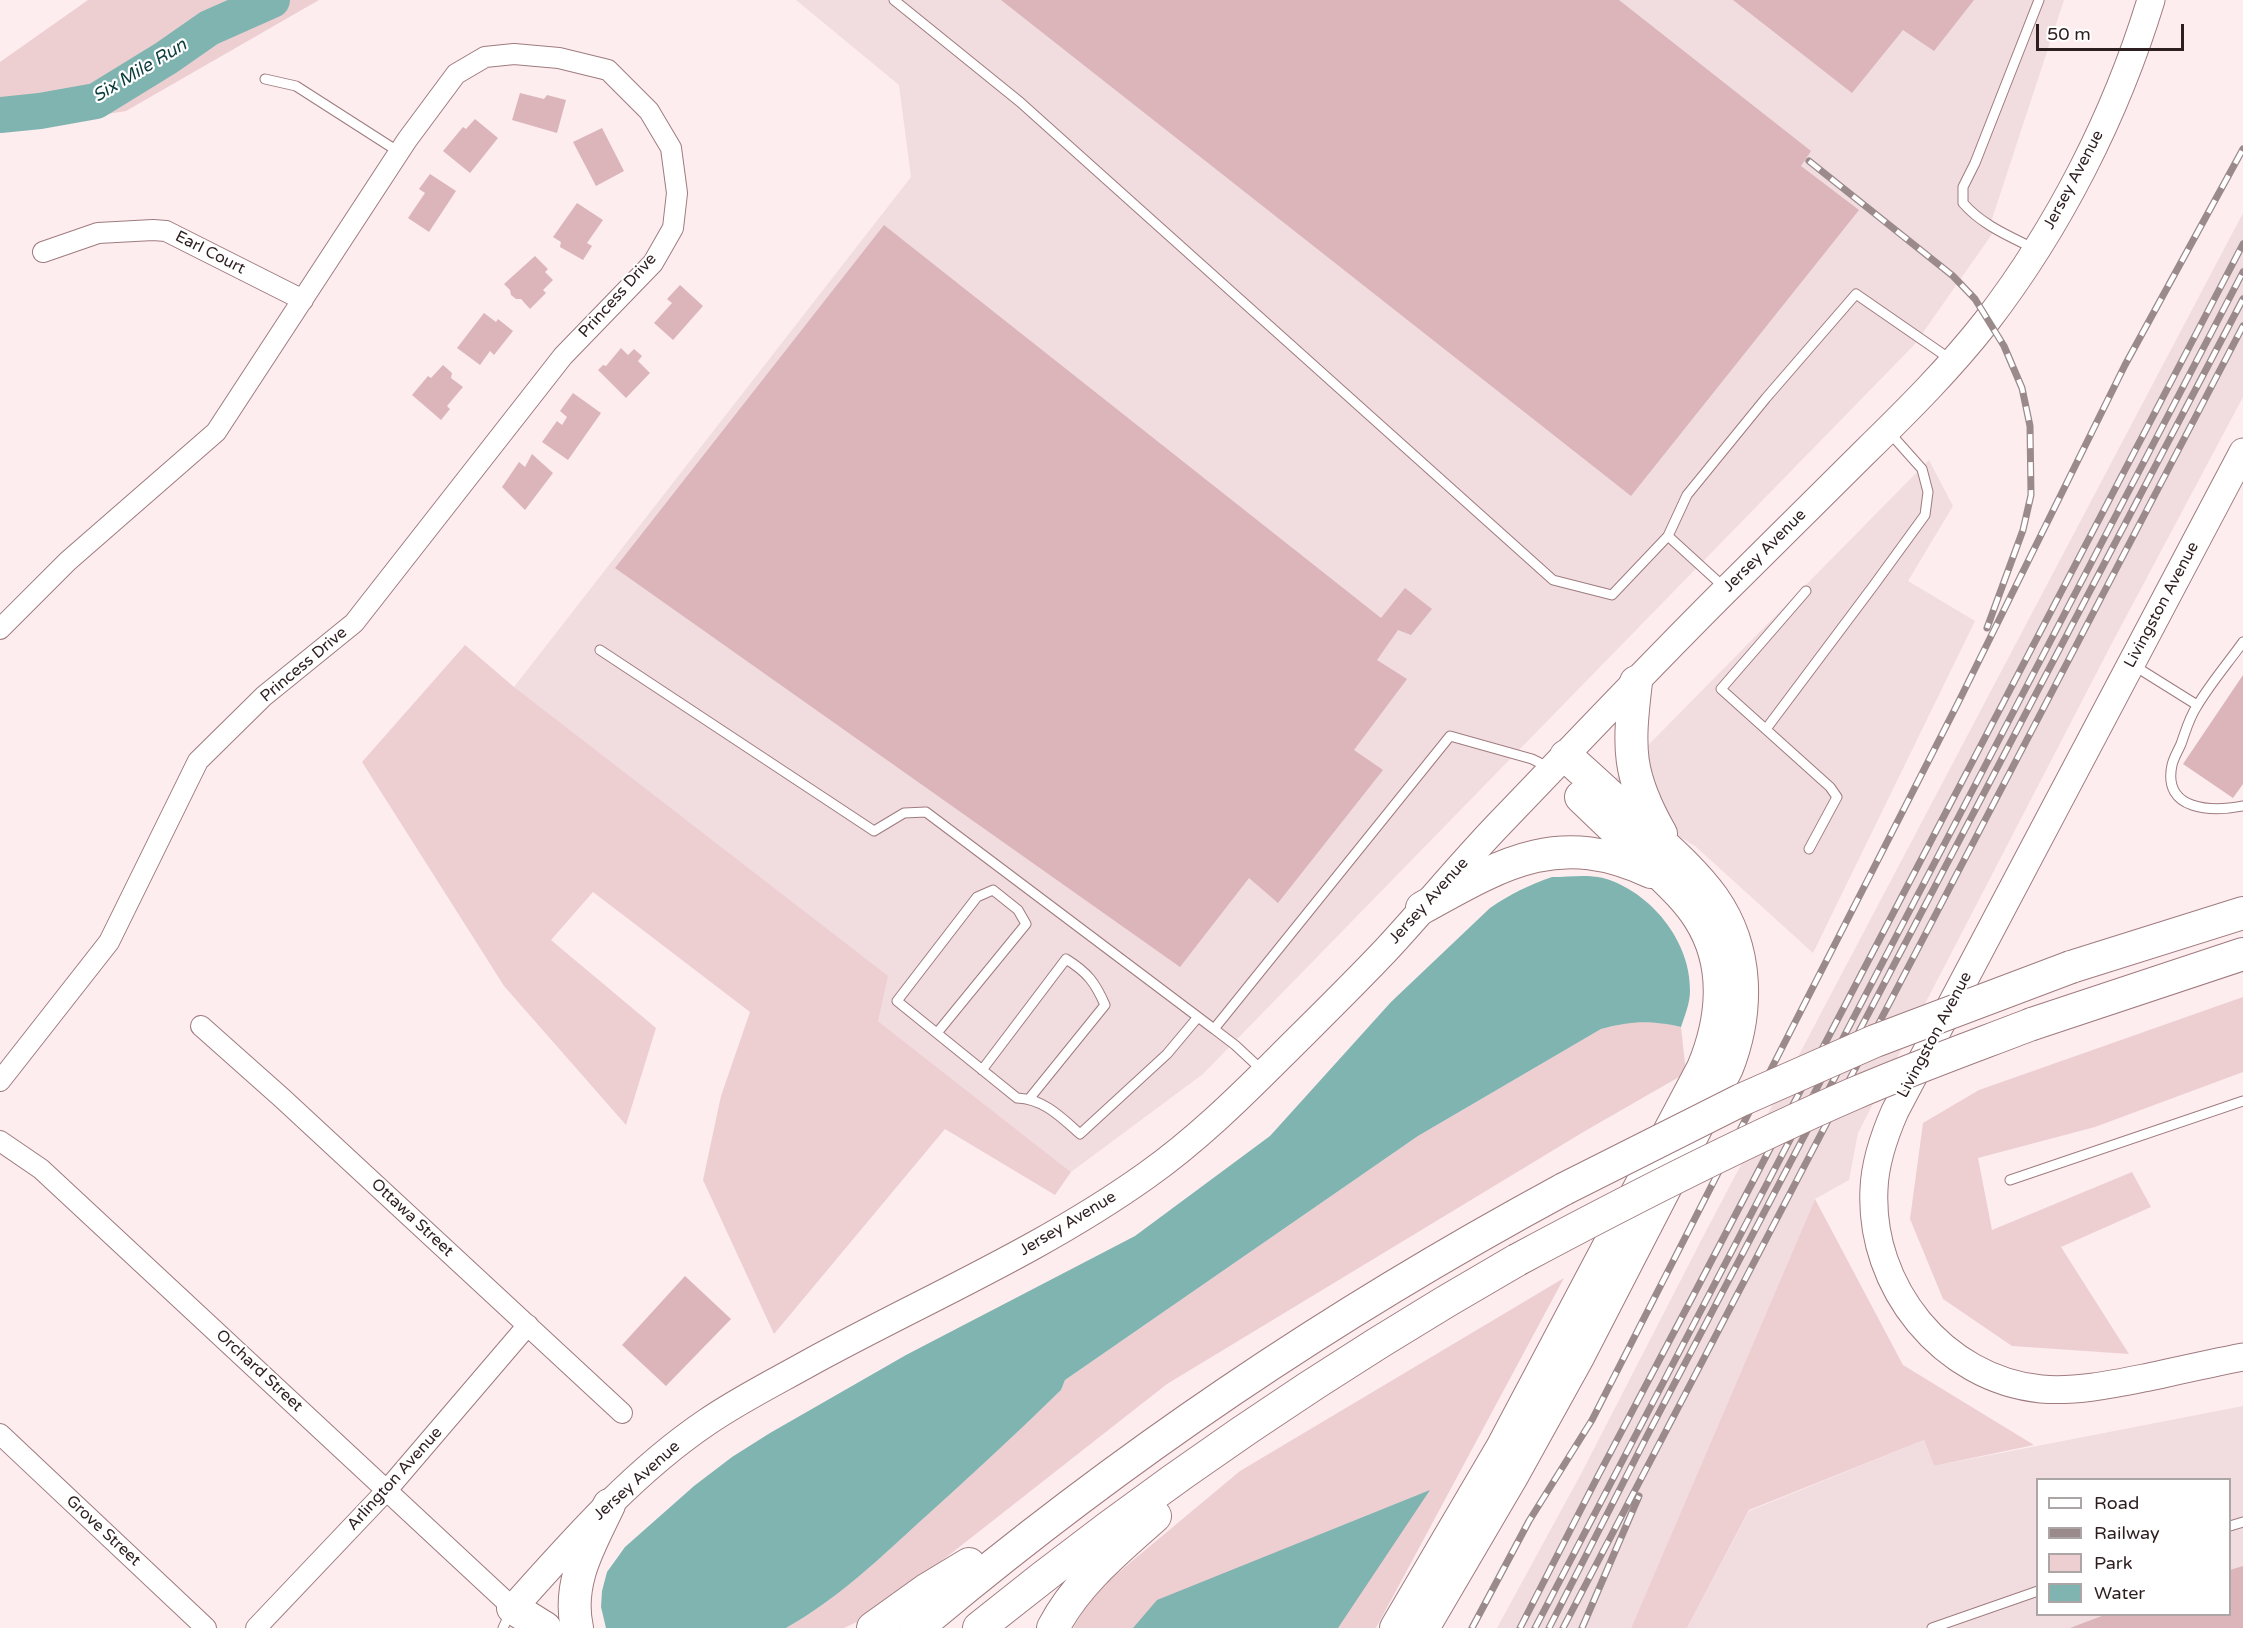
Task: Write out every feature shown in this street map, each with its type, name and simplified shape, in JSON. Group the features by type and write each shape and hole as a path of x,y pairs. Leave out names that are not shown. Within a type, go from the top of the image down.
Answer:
{"highway":[{"path":"1396,1628 1528,1400 1709,1054 1718,1019 1720,986 1711,943 1669,866 1632,765 1630,730 1636,682"},
{"path":"1423,1628 1511,1478 1578,1357 1685,1152 1727,1068 1736,1043 1743,999 1736,945 1722,912 1713,898 1669,866 1559,762"},
{"path":"1422,908 1494,869 1553,852 1571,851 1602,855 1631,864 1669,866"},
{"path":"917,1628 1070,1504 1191,1417 1320,1331 1426,1266 1564,1189 1741,1100 1855,1049 2071,967 2243,912"},
{"path":"979,1628 1086,1543 1262,1418 1382,1340 1517,1260 1659,1184 1856,1093 2032,1024 2243,954"},
{"path":"1053,1628 1068,1604 1094,1572 1262,1418"},
{"path":"873,1628 926,1590 1070,1504"},
{"path":"577,1628 573,1604 578,1575 609,1505"},
{"path":"515,1621 544,1628"}],"main road":[{"name":"Jersey Avenue","path":"515,1621 609,1505 648,1467 712,1418 833,1350 1046,1239 1121,1193 1193,1139 1264,1073 1389,946 1559,762 1726,589 1887,430 1953,361 1988,320 2055,220 2102,127 2130,61 2151,0"},
{"name":"Livingston Avenue","path":"2243,452 1895,1111 1886,1132 1876,1168 1874,1189 1876,1229 1881,1250 1897,1291 1922,1327 1971,1366 2006,1381 2043,1389 2090,1387 2243,1357"}],"street":[{"name":"Princess Drive","path":"0,629 68,561 216,432 399,152 456,74 485,57 514,54 559,58 608,70 649,111 671,148 677,193 673,228 653,262 563,356 354,622 264,696 198,761 109,942 0,1081"},
{"name":"Earl Court","path":"43,252 98,233 166,231 303,300"},
{"name":"Ottawa Street","path":"201,1026 622,1413"},
{"name":"Orchard Street","path":"0,1141 41,1169 387,1490 515,1621"},
{"name":"Arlington Avenue","path":"256,1628 387,1490 528,1325"},
{"name":"Grove Street","path":"0,1434 206,1628"}],"lane":[{"path":"894,0 1020,102 1553,580 1612,595 1668,536 1687,495 1766,398 1856,294 1953,361"},
{"path":"2035,249 1986,224 1963,203 1963,188 2039,0"},
{"path":"266,79 296,86 399,152"},
{"path":"1766,729 1925,514 1928,492 1922,469 1887,430"},
{"path":"1668,536 1726,589"},
{"path":"1806,591 1721,689 1830,787 1837,797 1809,849"},
{"path":"2243,642 2197,705 2185,727 2172,765 2171,780 2175,793 2185,803 2208,809 2243,806"},
{"path":"600,650 874,831 904,813 926,812 1235,1045 1264,1073"},
{"path":"2131,664 2197,705"},
{"path":"1214,1029 1450,736 1532,759 1559,762"},
{"path":"937,1033 1026,924 1018,910 993,890 977,897 897,1001 1017,1098 1029,1099 1050,1108 1080,1134 1167,1054 1198,1017"},
{"path":"982,1070 1066,959 1084,971 1097,987 1105,1005 1029,1099"},
{"path":"2010,1180 2243,1101"},
{"path":"1932,1628 2036,1591"}],"shaded area":[{"path":"796,0 2064,0 1991,222 1997,227 1915,344 1203,1074 1071,1172 878,1021 514,687 911,177 899,85"},
{"path":"2243,213 2243,397 2111,645 1858,1133 1849,1180 1815,1199 1631,1628 1497,1628 1582,1472 1705,1233"},
{"path":"1929,460 1953,506 1908,581 1975,621 1813,953 1695,846 1603,791"},
{"path":"2243,1406 2243,1628 1687,1628 1749,1511 1924,1440 1934,1466"}],"green space":[{"path":"88,0 319,0 126,111 0,131 0,62"},
{"path":"465,645 514,687 888,976 878,1021 1071,1172 1055,1195 945,1129 774,1334 703,1180 721,1096 750,1012 593,892 551,940 656,1028 626,1125 504,986 362,762"},
{"path":"2243,997 2243,1072 2095,1127 1978,1158 1992,1230 2132,1172 2151,1207 2061,1247 2129,1354 2012,1346 1943,1299 1910,1219 1923,1123 1979,1090"},
{"path":"1632,1021 1658,1021 1681,1027 1686,1073 1585,1131 1167,1384 874,1614 844,1628 786,1628 837,1594 884,1555 1043,1408 1061,1390 1065,1380 1418,1136 1601,1029"},
{"path":"1815,1199 1903,1365 2034,1445 1934,1466 1924,1440 1749,1510 1687,1628 1631,1628"},
{"path":"1564,1278 1376,1628 1073,1628 1095,1592 1240,1471"}],"water":[{"path":"1552,877 1603,878 1637,894 1664,921 1683,954 1688,972 1690,996 1681,1027 1641,1022 1601,1029 1418,1136 1065,1380 1061,1390 1043,1408 884,1555 837,1594 786,1628 606,1628 601,1607 607,1572 625,1547 694,1486 732,1457 770,1433 906,1355 1135,1236 1270,1136 1391,1002 1490,908 1520,890"},
{"path":"1430,1490 1338,1628 1133,1628 1157,1600"}],"building":[{"path":"1001,0 1619,0 1811,151 1801,166 1859,210 1631,496"},
{"path":"1733,0 1974,0 1934,51 1903,30 1852,93"},
{"path":"520,93 544,99 547,95 566,100 557,133 512,120"},
{"path":"475,119 498,138 470,173 443,151 463,127 466,129"},
{"path":"602,128 624,171 596,186 573,142"},
{"path":"430,174 456,191 429,232 408,218 425,193 419,189"},
{"path":"577,203 603,220 587,243 592,246 583,260 560,247 561,242 553,237"},
{"path":"884,225 1381,618 1405,588 1432,609 1411,635 1398,630 1377,660 1407,679 1354,750 1383,770 1278,903 1249,878 1180,967 615,568"},
{"path":"535,256 548,269 545,272 553,280 543,290 546,293 530,309 521,299 516,299 511,295 510,290 504,284"},
{"path":"680,285 703,306 673,340 654,323 672,303 667,299"},
{"path":"484,313 496,322 498,319 513,331 494,355 490,351 480,365 457,348"},
{"path":"621,348 628,355 634,349 642,356 638,361 650,373 626,398 598,370 603,365 606,366"},
{"path":"443,365 452,373 451,378 463,387 447,406 450,409 441,420 412,395 428,376 431,378"},
{"path":"573,393 601,413 568,460 542,442 557,421 562,425 567,417 560,411"},
{"path":"532,454 553,473 525,510 502,487 519,462 525,467"},
{"path":"2243,675 2243,784 2233,798 2183,764"},
{"path":"685,1276 731,1319 666,1386 622,1345"},
{"path":"2243,1566 2243,1628 2070,1628 2102,1616 2231,1616 2231,1570"}],"waterway":[{"name":"Six Mile Run","path":"0,115 40,111 96,101 166,58 209,28 272,0"}],"railway":[{"path":"1472,1628 1529,1521 1592,1420 1958,703 2125,365 2243,149"},
{"path":"1809,161 1953,276 1975,299 2004,346 2022,388 2030,426 2031,495 2023,530 1987,628"},
{"path":"1520,1628 2243,244"},
{"path":"1535,1628 2243,272"},
{"path":"1549,1628 1648,1434 2243,299"},
{"path":"1563,1628 2243,326"},
{"path":"1582,1628 1639,1496"}]}
